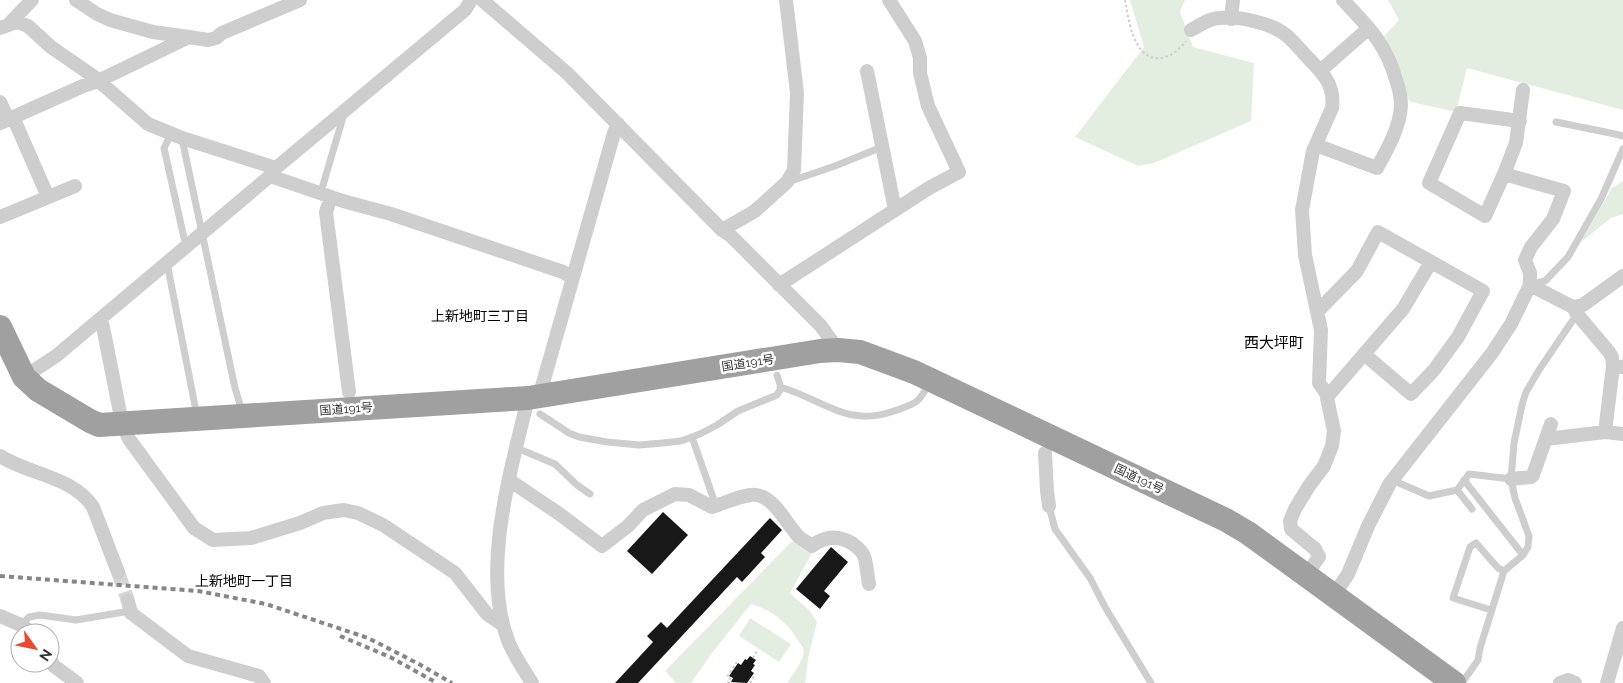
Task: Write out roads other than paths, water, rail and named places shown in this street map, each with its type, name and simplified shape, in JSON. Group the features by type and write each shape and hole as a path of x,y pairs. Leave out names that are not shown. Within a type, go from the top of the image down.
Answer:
{"highway":[{"name":"国道191号","path":"0,327 24,377 38,390 99,425 243,416 536,403 820,351 860,352 931,380 1226,520 1248,533 1454,683"}],"street":[{"path":"4,27 32,0"},
{"path":"76,0 110,20 153,32 208,40 300,0"},
{"path":"24,377 56,356 202,234 465,10 471,0"},
{"path":"482,0 567,73 722,230 731,236 821,326 838,350"},
{"path":"722,230 755,212 792,177 795,164 797,93 786,0"},
{"path":"779,284 929,188 959,172 928,106 920,73 920,58 915,41 889,0"},
{"path":"1231,19 1233,0"},
{"path":"1316,145 1377,168 1396,127 1401,107 1400,93 1387,52 1369,28 1343,0"},
{"path":"1191,30 1220,18 1264,23 1277,29 1287,36 1320,71 1329,83 1333,100 1332,108 1313,151 1302,210 1305,255 1321,330 1319,383 1326,393 1334,431 1332,446 1324,466 1309,486 1290,521 1291,529 1315,549 1319,557 1306,575"},
{"path":"4,27 17,22 28,26 51,47 98,81 148,124 273,172 331,197 400,217 563,272 573,278"},
{"path":"1320,71 1369,28"},
{"path":"7,120 98,81 189,37"},
{"path":"867,71 895,210"},
{"path":"1520,121 1460,113 1429,183 1485,216 1516,143 1520,121 1523,90"},
{"path":"0,102 7,120 48,197"},
{"path":"532,683 509,644 503,625 496,571 498,542 509,480 536,403 618,124"},
{"path":"1334,595 1348,574 1368,526 1392,480 1492,353 1511,324 1530,285 1530,273 1524,260 1531,247 1553,219 1564,191 1504,174"},
{"path":"0,217 75,186"},
{"path":"331,197 326,212 349,392"},
{"path":"1317,312 1357,271 1378,232 1483,291 1458,337 1434,370 1411,394 1364,354"},
{"path":"1327,397 1403,309 1430,262"},
{"path":"1575,310 1623,276"},
{"path":"1530,285 1575,310 1609,352 1618,367 1605,432"},
{"path":"100,319 104,327 122,424 129,439 194,528 213,540 251,538 300,523 323,513 344,510 358,513 383,525 455,573 487,614 503,625"},
{"path":"1511,479 1533,475 1551,424"},
{"path":"1546,438 1605,432 1623,434"},
{"path":"1045,453 1046,492 1049,506"},
{"path":"0,456 18,466 56,479 71,487 88,500 93,508 118,572"},
{"path":"509,480 602,546 628,526 643,510 675,494 689,495 712,507 752,495 764,498 777,509 800,537 812,546 818,541 834,538 841,538 854,545 864,556 869,584"},
{"path":"130,607 188,656 259,676 264,683"},
{"path":"0,616 14,623"},
{"path":"1607,683 1623,628"},
{"path":"60,670 77,683"},
{"path":"1560,683 1568,680 1575,683"}],"lane":[{"path":"323,185 345,111"},
{"path":"1556,122 1623,136"},
{"path":"188,245 184,238 164,148 177,136 202,234 235,388 243,416"},
{"path":"787,182 835,166 882,147"},
{"path":"1530,285 1545,281 1568,257 1602,199 1623,150"},
{"path":"167,263 197,419"},
{"path":"1462,683 1478,660 1491,610 1504,571 1524,554 1528,547 1529,536 1515,498 1511,479 1514,443 1526,392 1575,310"},
{"path":"536,403 569,433 589,439 639,445 681,441 717,425 738,411 776,395 780,392 777,375"},
{"path":"780,386 846,415 869,416 890,413 914,404 919,400 931,380"},
{"path":"692,437 716,506"},
{"path":"524,451 554,464 590,494"},
{"path":"1392,480 1430,496 1457,490 1469,474 1511,479"},
{"path":"1464,480 1524,554"},
{"path":"1457,490 1472,509"},
{"path":"1049,506 1055,530 1090,578 1105,607 1152,683"},
{"path":"1491,610 1453,598 1470,547 1476,543 1498,568 1504,571"},
{"path":"28,623 29,617 40,615 76,620 124,612 130,607"}],"tunnel":[{"path":"118,572 128,601"}],"railway":[{"path":"0,576 198,591 266,604 368,638 452,683"},
{"path":"340,636 390,657 437,683"}],"district":[{"name":"上新地町三丁目","path":"480,316"},
{"name":"西大坪町","path":"1274,343"},
{"name":"上新地町一丁目","path":"244,581"}]}
